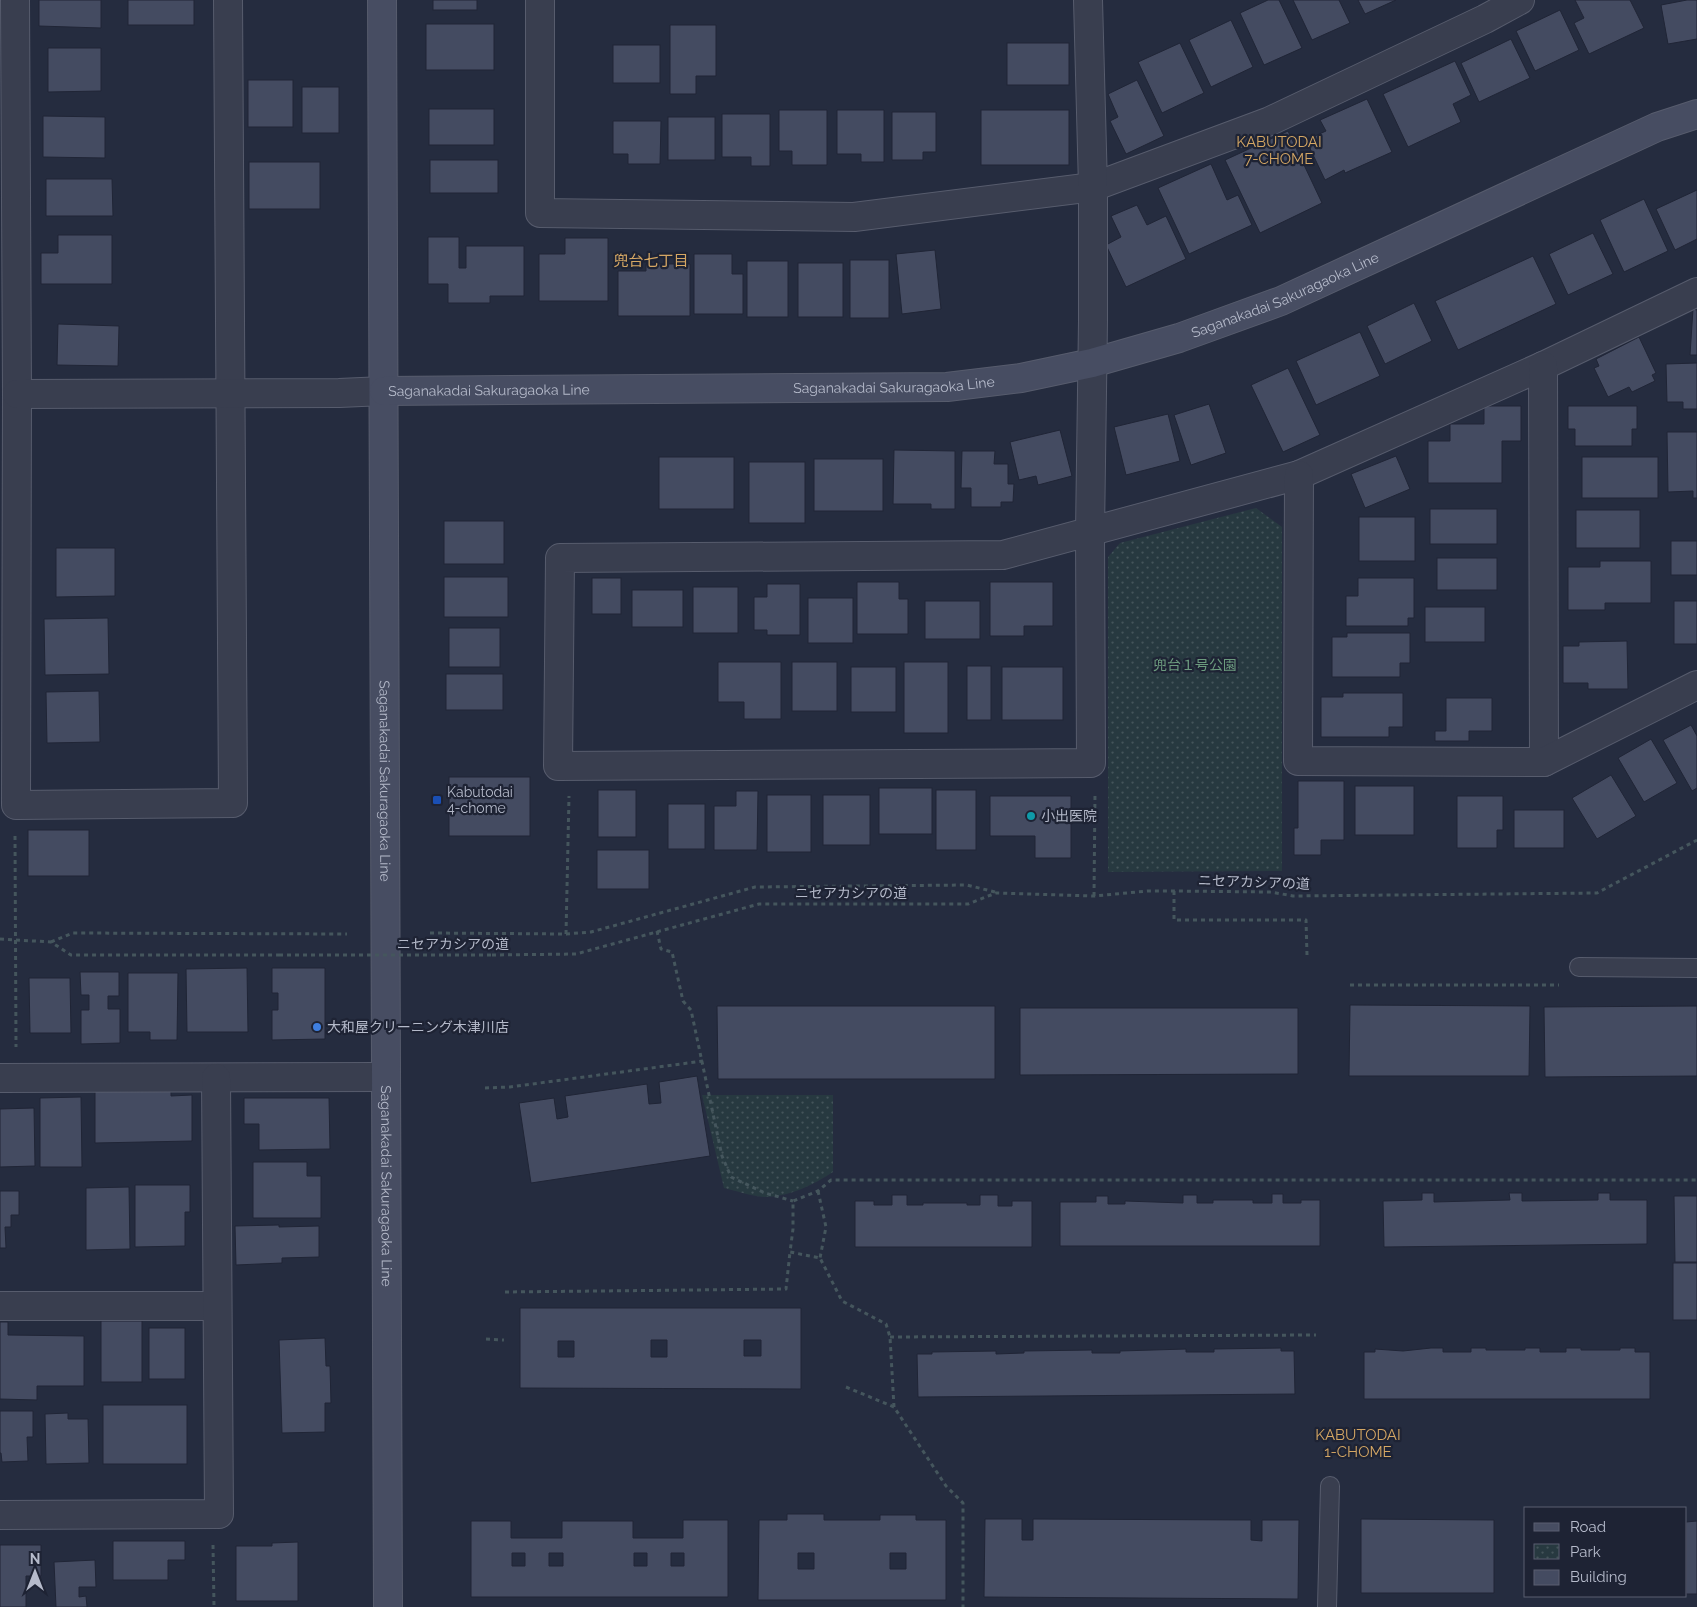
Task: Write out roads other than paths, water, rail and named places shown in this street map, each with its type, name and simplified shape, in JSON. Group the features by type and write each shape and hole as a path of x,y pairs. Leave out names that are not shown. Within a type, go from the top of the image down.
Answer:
{"main road":[{"path":"382,0 384,391"},
{"name":"Saganakadai Sakuragaoka Line","path":"388,1607 384,391 947,387 1021,378 1092,362 1179,338 1281,300 1657,127 1697,114"}],"street":[{"path":"14,0 17,394 16,805 233,803 228,0"},
{"path":"540,0 540,214 854,217 1093,187 1270,121 1485,19 1520,0"},
{"path":"1088,0 1093,187 1090,532 1091,763 558,766 560,558 1003,555 1090,532 1299,475 1543,366 1697,292"},
{"path":"1543,366 1544,762"},
{"path":"17,394 384,391"},
{"path":"1299,475 1298,761 1544,762 1697,685"},
{"path":"7,1078 385,1077"},
{"path":"0,1515 218,1514 216,1078"},
{"path":"0,1306 216,1306"}],"lane":[{"path":"1578,967 1697,968"},
{"path":"1327,1607 1330,1486"}],"place":[{"name":"Kabutodai 4-chome","path":"437,800"},
{"name":"小出医院","path":"1031,816"},
{"name":"大和屋クリーニング木津川店","path":"317,1027"}],"district":[{"name":"KABUTODAI 7-CHOME","path":"1279,150"},
{"name":"兜台七丁目","path":"651,261"},
{"name":"KABUTODAI 1-CHOME","path":"1358,1444"}],"park label":[{"name":"兜台１号公園","path":"1195,665"}]}
